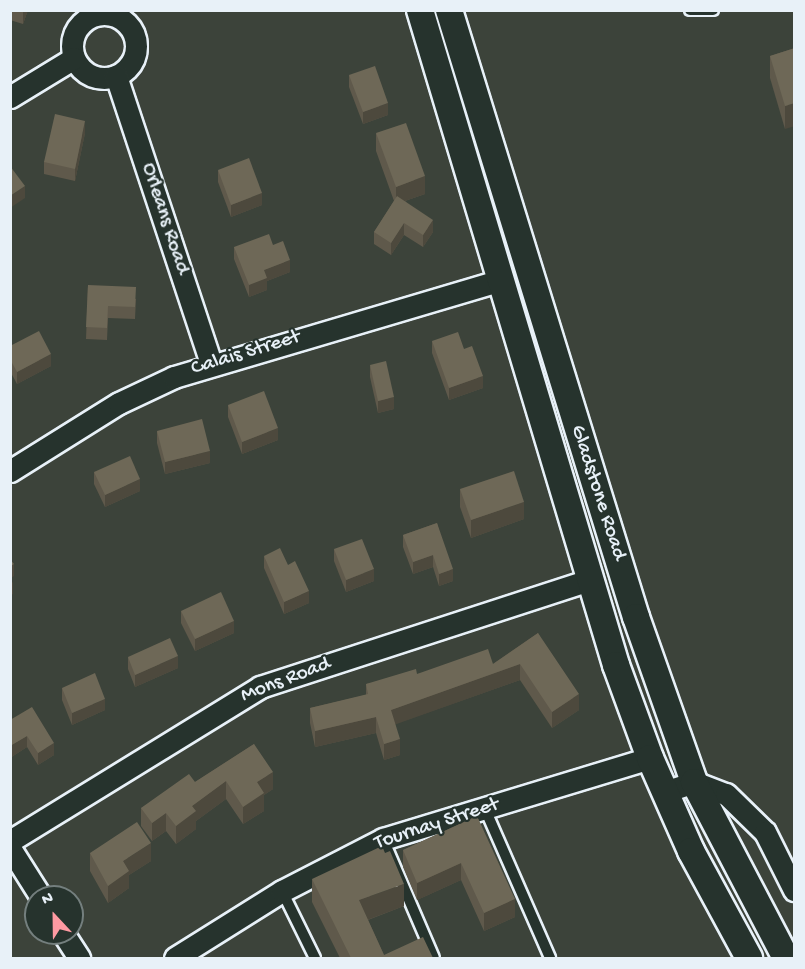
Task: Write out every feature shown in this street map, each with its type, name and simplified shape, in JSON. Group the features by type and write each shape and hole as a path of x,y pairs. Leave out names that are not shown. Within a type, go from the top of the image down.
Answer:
{"street":[{"name":"Gladstone Road","path":"420,10 598,606 641,734 691,852 749,958"},
{"name":"Gladstone Road","path":"449,10 629,596 694,783 786,958"},
{"path":"98,14 117,16 131,28 136,46 131,64 116,76 106,78 87,73 74,58 72,39 81,23 98,14"},
{"path":"10,97 74,58"},
{"name":"Orleans Road","path":"116,76 211,363"},
{"path":"497,268 508,247 522,247"},
{"name":"Calais Street","path":"10,471 118,403 211,363 497,268"},
{"path":"508,305 536,295"},
{"path":"587,569 614,546"},
{"name":"Mons Road","path":"10,841 260,687 587,569"},
{"path":"598,606 629,596"},
{"path":"641,734 674,722"},
{"name":"Tournay Street","path":"175,958 282,891 383,839 650,758"},
{"path":"664,792 694,783 726,794 752,816 794,886"},
{"path":"10,848 33,885"},
{"path":"71,945 79,958"}],"lane":[{"path":"690,10 713,10"},
{"path":"485,809 550,958"},
{"path":"383,839 434,958"},
{"path":"282,891 315,958"}],"building":[{"path":"795,48 795,103 785,106 770,56"},
{"path":"375,66 388,103 363,112 349,75"},
{"path":"55,114 85,121 75,169 44,162"},
{"path":"406,123 425,176 396,187 376,133"},
{"path":"249,158 262,193 231,205 218,170"},
{"path":"10,166 25,186 10,196"},
{"path":"397,196 433,220 423,235 404,223 391,243 374,232"},
{"path":"269,234 273,245 283,241 290,260 264,270 267,278 249,285 234,247"},
{"path":"88,285 136,287 135,307 108,306 107,328 86,327"},
{"path":"39,331 51,354 17,372 10,359 10,346"},
{"path":"458,332 464,349 472,346 483,376 449,388 432,341"},
{"path":"386,361 394,397 378,401 370,365"},
{"path":"264,391 278,428 242,442 228,405"},
{"path":"202,419 210,451 165,462 157,431"},
{"path":"130,456 140,479 105,495 94,472"},
{"path":"514,471 524,502 471,520 460,489"},
{"path":"437,523 453,569 439,574 433,555 413,562 403,535"},
{"path":"362,539 374,569 346,580 334,549"},
{"path":"280,548 288,565 295,561 309,591 284,602 264,556"},
{"path":"221,592 234,621 195,639 181,611"},
{"path":"538,633 579,694 552,712 520,664 391,710 400,739 384,744 376,717 315,731 310,708 368,694 366,684 416,669 417,674 488,649 493,664"},
{"path":"170,638 178,656 135,675 128,657"},
{"path":"95,673 105,699 72,713 62,688"},
{"path":"32,707 54,743 38,753 27,736 10,746 10,720"},
{"path":"254,744 273,772 257,782 264,793 243,807 226,781 192,806 196,811 176,826 166,813 152,823 141,808 189,774 195,782"},
{"path":"477,816 515,899 484,913 461,863 417,883 403,850"},
{"path":"137,822 151,843 123,861 129,871 108,886 90,853"},
{"path":"382,846 385,853 390,851 404,884 359,900 384,955 423,937 433,958 351,958 312,879"}]}
